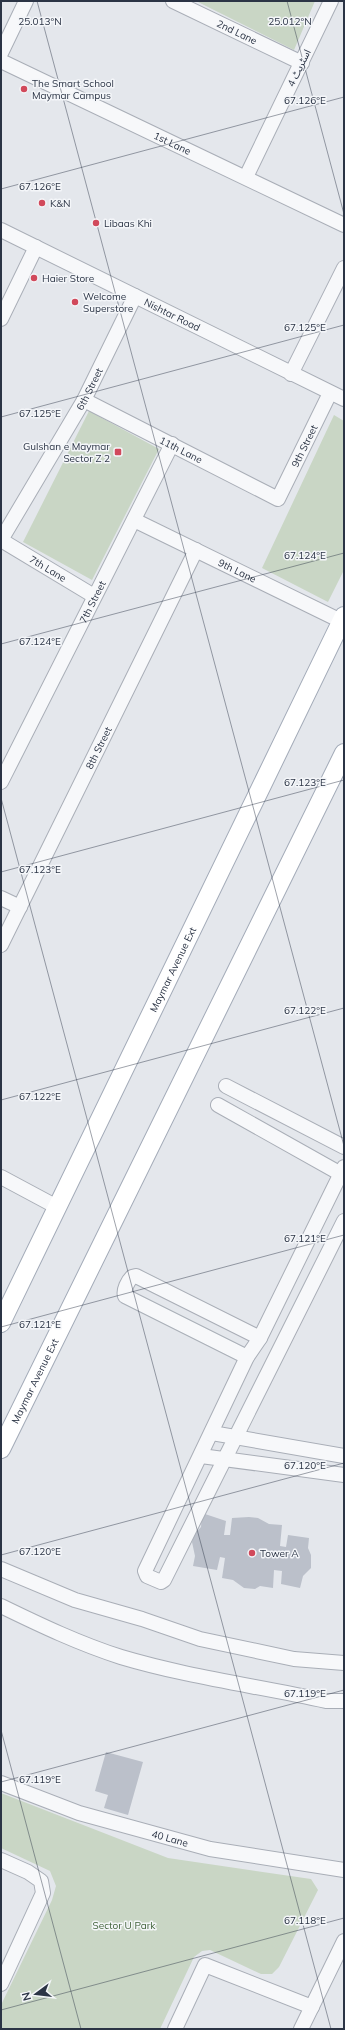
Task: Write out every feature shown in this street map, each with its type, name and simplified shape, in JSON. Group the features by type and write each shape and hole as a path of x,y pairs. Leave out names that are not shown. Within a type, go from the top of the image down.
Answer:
{"main road":[{"name":"Maymar Avenue Ext","path":"1,1323 343,619"},
{"name":"Maymar Avenue Ext","path":"1,1450 344,753"}],"street":[{"path":"1,53 26,1"},
{"name":"2nd Lane","path":"173,1 302,63"},
{"name":"اسٹریٹ 4","path":"246,178 331,1"},
{"name":"1st Lane","path":"1,61 344,225"},
{"name":"Nishtar Road","path":"1,230 344,400"},
{"path":"1,319 36,247"},
{"path":"291,374 344,268"},
{"name":"6th Street","path":"1,540 84,400 135,296"},
{"name":"9th Street","path":"278,499 330,393"},
{"name":"11th Lane","path":"84,400 278,499"},
{"name":"7th Street","path":"1,782 172,444"},
{"name":"9th Lane","path":"134,520 343,619"},
{"name":"7th Lane","path":"1,540 94,596"},
{"name":"8th Street","path":"1,945 196,550"},
{"path":"1,898 20,907"},
{"path":"226,1086 344,1147"},
{"path":"218,1105 342,1170 260,1338 247,1357 202,1456 145,1571 147,1576 156,1582 161,1582 164,1580 344,1221"},
{"path":"1,1177 57,1207"},
{"path":"247,1357 125,1296 124,1290 130,1280 136,1276 260,1338"},
{"path":"212,1433 344,1456"},
{"path":"202,1456 226,1458 344,1475"},
{"path":"1,1569 75,1600 142,1619 200,1639 294,1658 344,1663"},
{"path":"1,1606 39,1624 121,1656 189,1673 326,1701 344,1702"},
{"name":"40 Lane","path":"1,1783 79,1813 210,1849 344,1870"},
{"path":"1,1860 28,1872 41,1881 43,1893 1,1984"},
{"path":"301,2029 312,2007 339,1963 344,1941"},
{"path":"175,2029 205,1965 312,2007"}],"green space":[{"path":"196,1 315,1 294,50"},
{"path":"89,411 159,449 92,580 23,542"},
{"path":"334,415 344,421 344,570 328,602 262,568"},
{"name":"Sector U Park","path":"1,1793 168,1858 311,1879 318,1890 279,1967 272,1974 261,1974 210,1950 202,1951 194,1957 160,2029 1,2029 1,2005 52,1900 56,1886 50,1871 1,1848"}],"building":[{"name":"Tower A","path":"202,1513 226,1521 224,1535 230,1535 232,1518 249,1517 258,1518 269,1524 282,1525 280,1546 286,1547 288,1535 309,1538 308,1548 311,1555 311,1568 303,1576 300,1588 281,1584 282,1571 274,1570 273,1588 260,1586 255,1589 244,1588 233,1580 222,1578 225,1558 220,1557 217,1570 193,1566 195,1556 192,1542 194,1535 201,1527"},
{"path":"106,1752 143,1762 128,1815 104,1808 108,1795 95,1791"}],"place":[{"name":"The Smart School Maymar Campus","path":"24,89"},
{"name":"K&N","path":"42,203"},
{"name":"Libaas Khi","path":"96,223"},
{"name":"Haier Store","path":"34,278"},
{"name":"Welcome Superstore","path":"75,302"},
{"name":"Gulshan e Maymar Sector Z 2","path":"118,452"},
{"name":"Tower A","path":"252,1553"}]}
